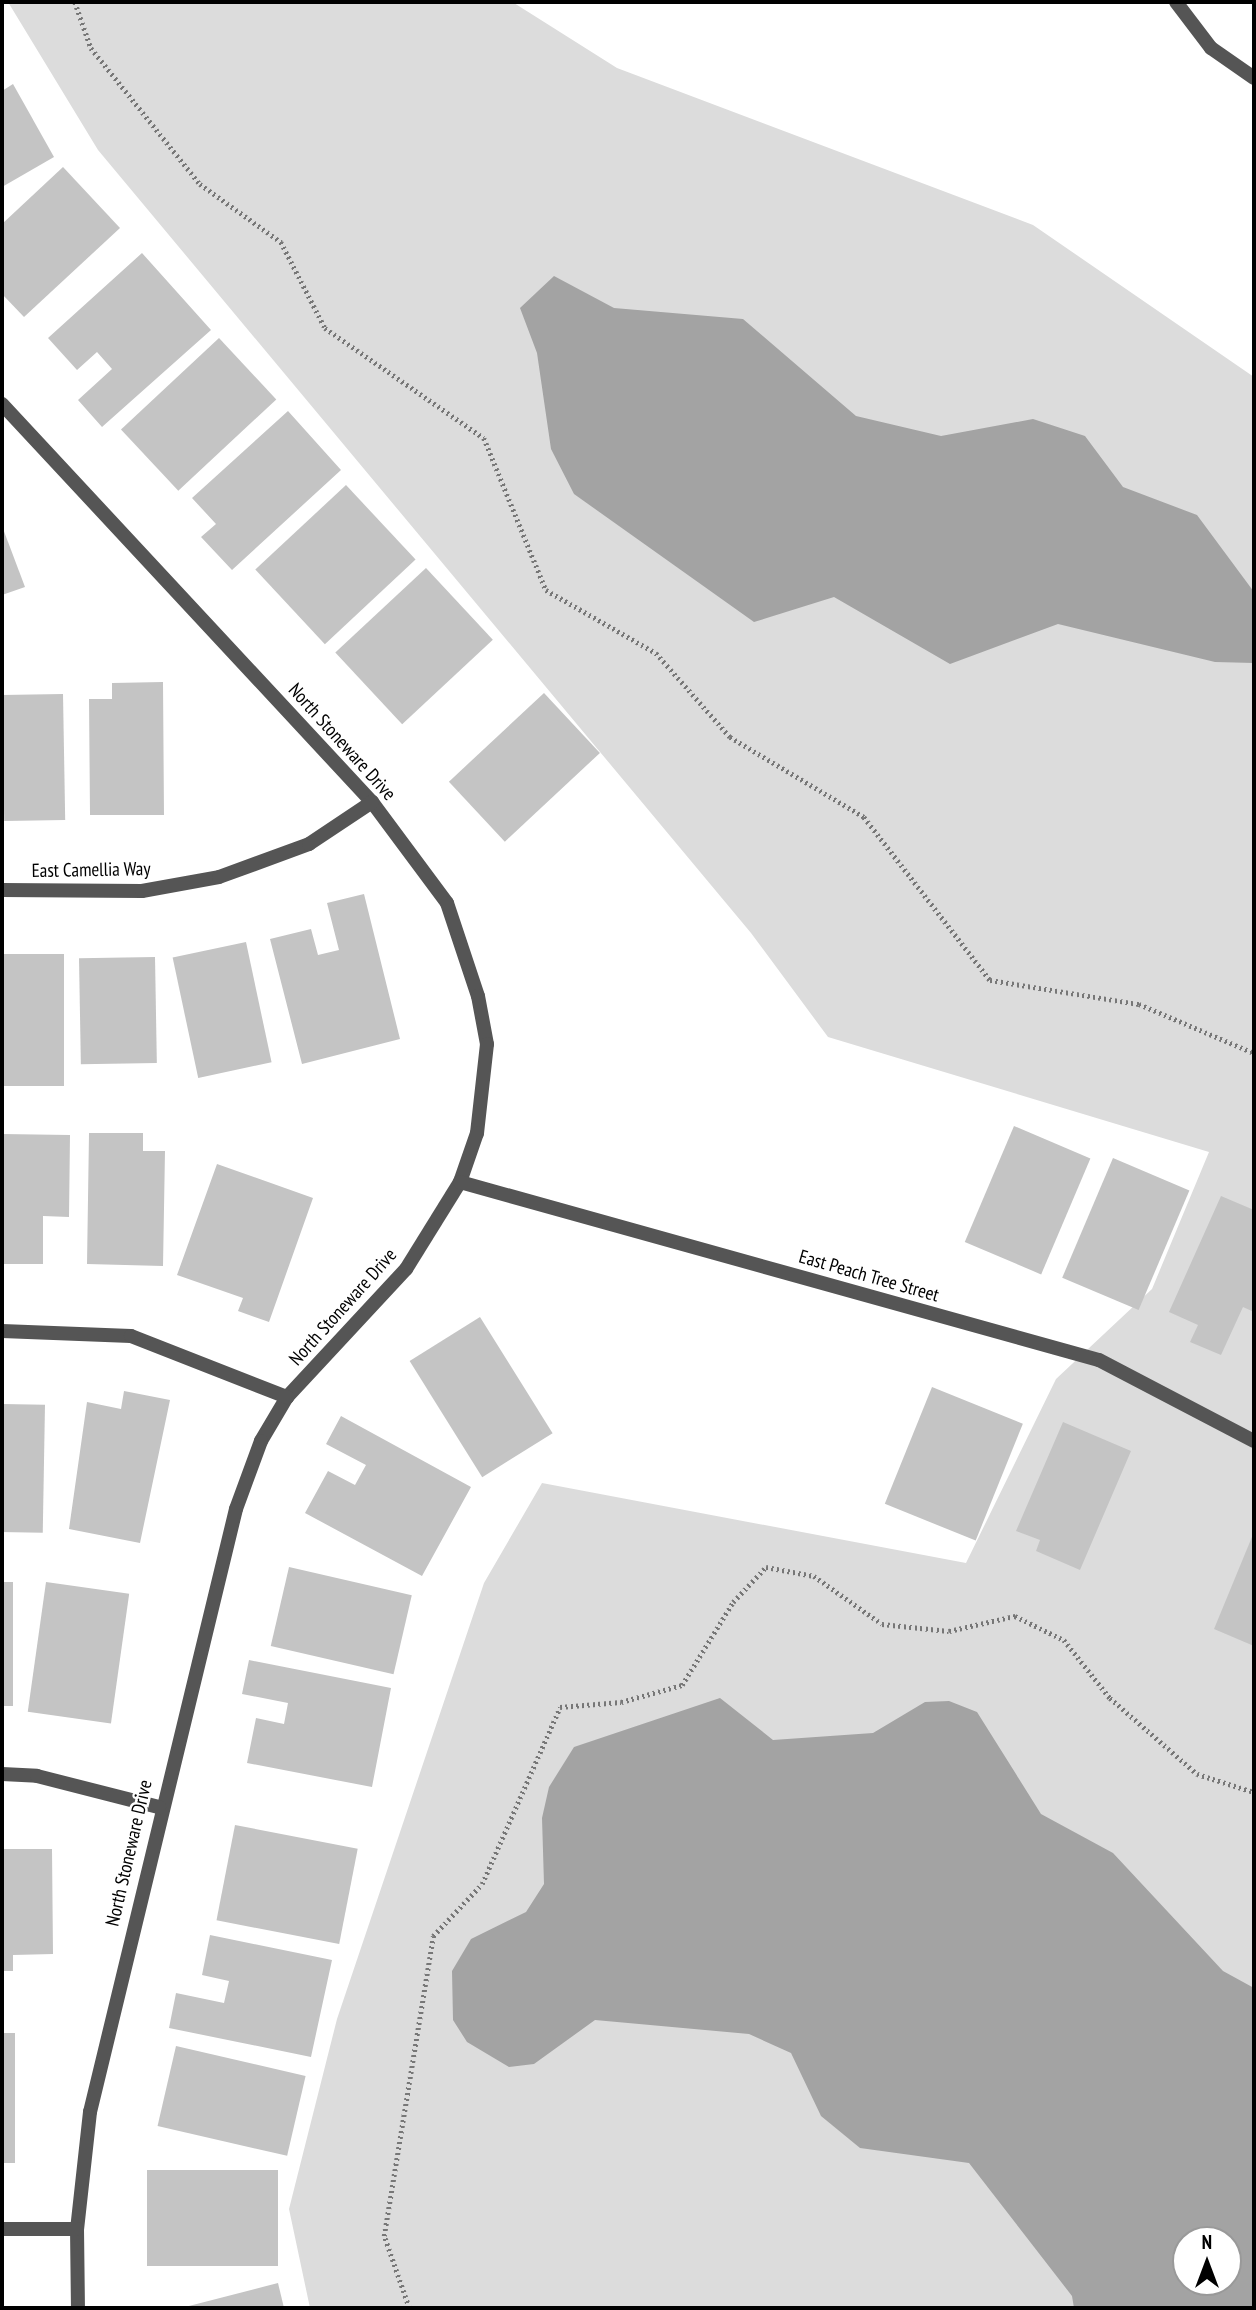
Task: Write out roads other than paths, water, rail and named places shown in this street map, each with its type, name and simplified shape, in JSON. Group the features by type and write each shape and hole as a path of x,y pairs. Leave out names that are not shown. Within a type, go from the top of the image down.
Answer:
{"street":[{"path":"1176,2 1211,48 1254,78"},
{"name":"North Stoneware Drive","path":"2,404 372,802 447,903 478,996 487,1044 484,1088 460,1182 406,1269 287,1397 261,1441 236,1509 159,1807 90,2112 77,2229 78,2308"},
{"name":"East Camellia Way","path":"2,890 142,891 219,877 309,844 372,802"},
{"name":"East Peach Tree Street","path":"460,1182 1099,1360 1254,1441"},
{"path":"2,1331 131,1336 287,1397"},
{"path":"2,1774 37,1776 159,1807"},
{"path":"2,2229 77,2229"}]}
